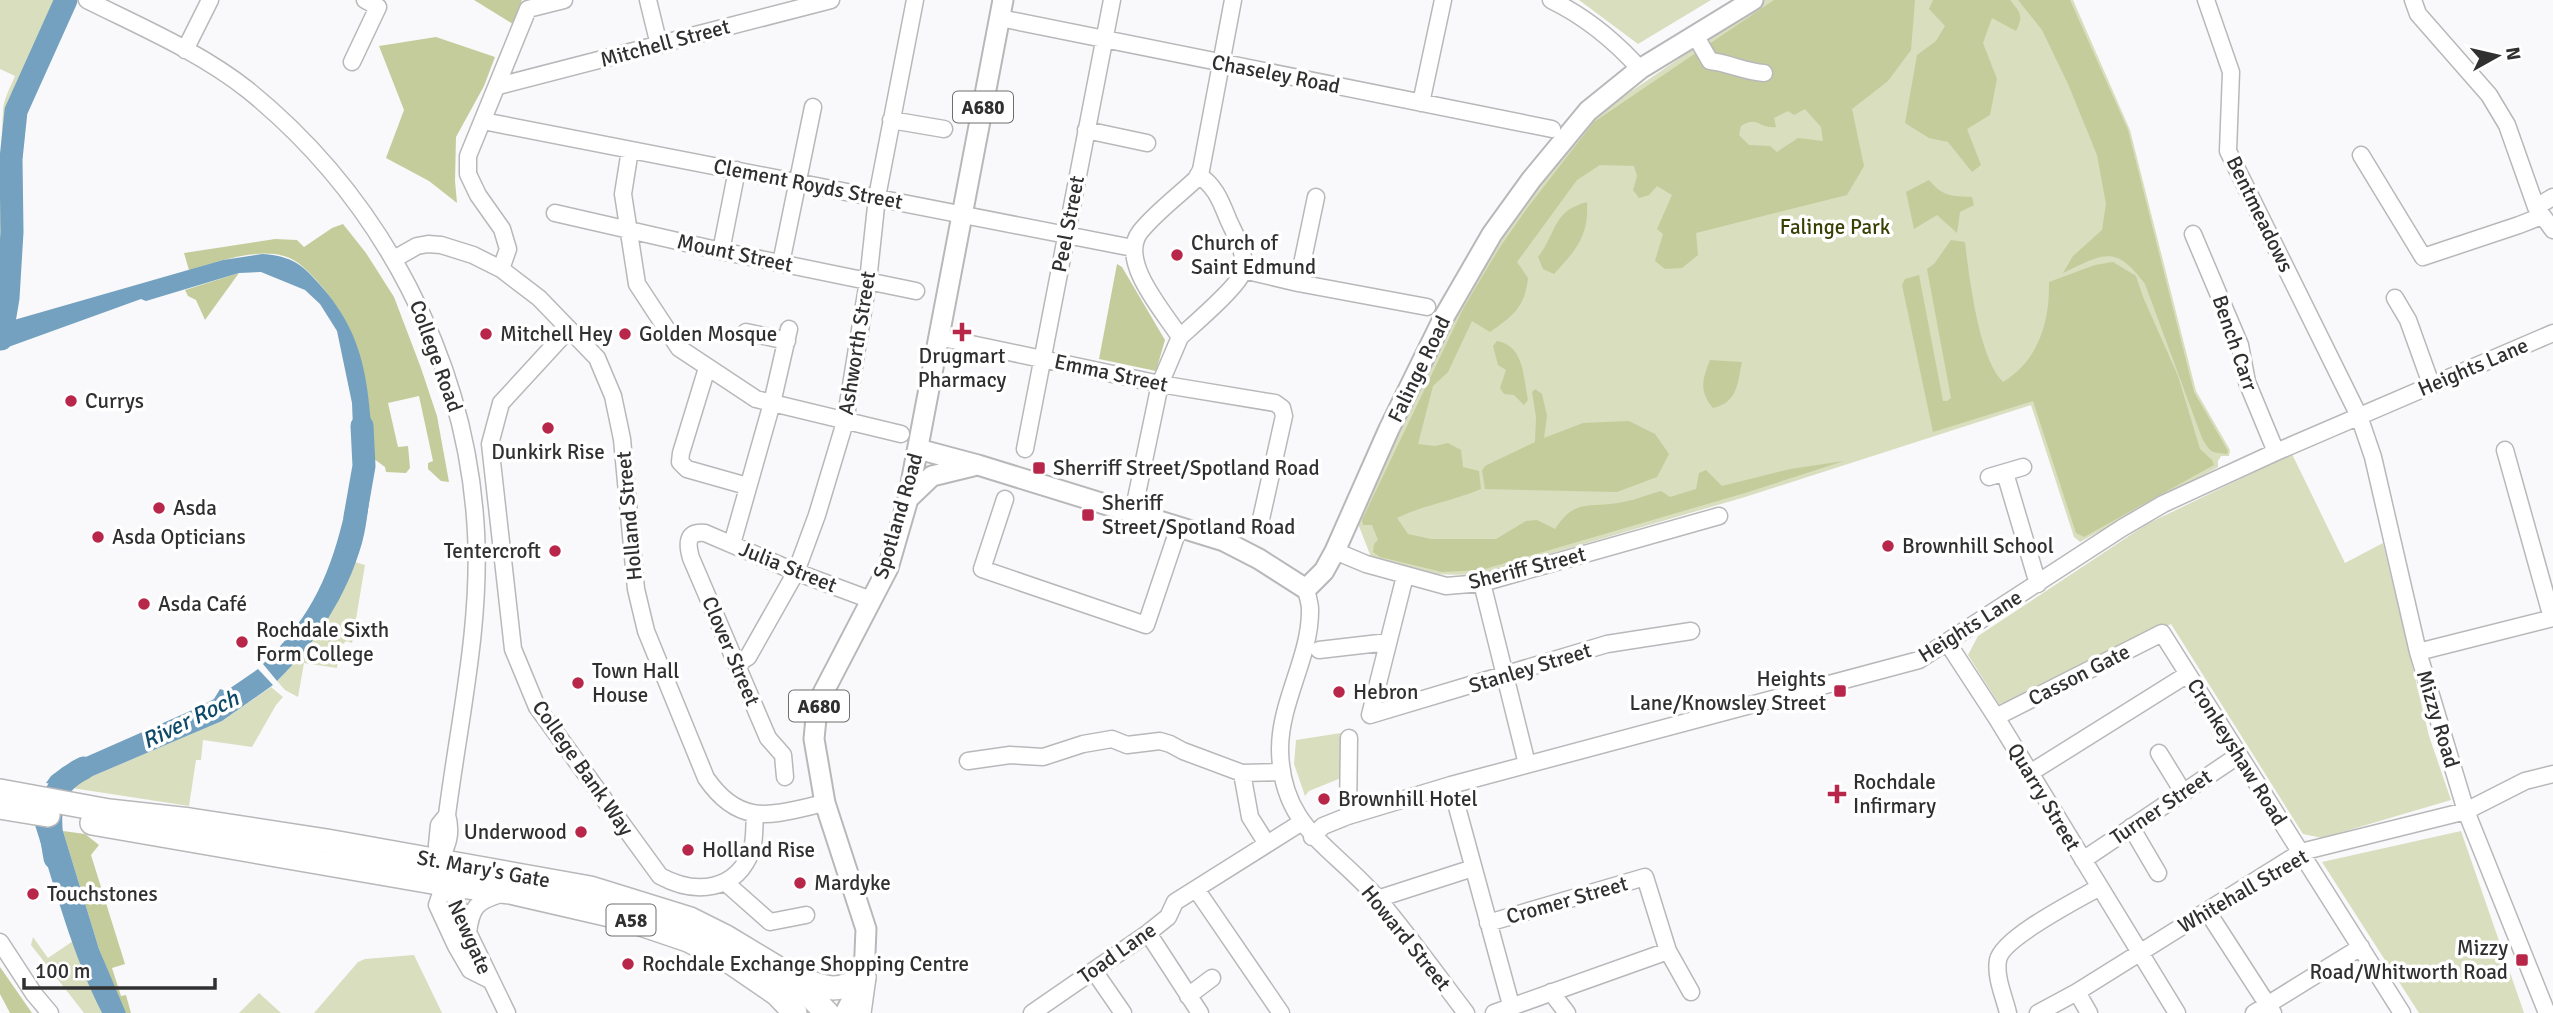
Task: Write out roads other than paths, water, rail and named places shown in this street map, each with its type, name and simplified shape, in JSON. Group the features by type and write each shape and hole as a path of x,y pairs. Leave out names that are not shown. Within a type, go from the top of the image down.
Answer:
{"highway":[{"name":"A58","path":"9,803 107,818"},
{"name":"St. Mary's Gate","path":"107,818 300,836 590,888 690,919 726,937 789,975 828,1013"},
{"name":"St. Mary's Gate","path":"107,818 443,884 510,892 622,918 688,940 729,961 777,994 795,1013"},
{"name":"A58","path":"789,975 835,988 845,988 864,976"},
{"path":"859,1013 864,976"}],"main road":[{"name":"Falinge Road","path":"1306,589 1324,571 1335,551 1389,429 1444,317 1492,234 1588,111 1640,69 1753,0"},
{"name":"Spotland Road","path":"845,1013 864,976 866,929 825,803 814,739 816,718 822,695 888,568 908,499 1002,9"},
{"path":"918,449 1224,541 1259,559 1306,589"},
{"path":"908,499 932,476 978,465"}],"street":[{"name":"College Road","path":"87,0 117,6 247,90 296,132 355,199 394,259 417,303 449,382 463,432 476,531 473,631 447,815 451,827 450,841 440,860"},
{"path":"185,50 210,0"},
{"path":"352,62 378,7 365,0"},
{"path":"501,269 508,249 502,229 478,195 468,174 468,156 528,9 564,0"},
{"path":"648,0 659,45"},
{"name":"Mitchell Street","path":"498,86 659,45 771,8 831,0"},
{"name":"Ashworth Street","path":"737,664 748,657 796,572 817,516 845,422 868,281 877,197 915,0"},
{"name":"Peel Street","path":"1025,449 1112,0"},
{"path":"1180,337 1136,266 1133,248 1141,231 1198,175 1233,0"},
{"path":"1420,103 1443,0"},
{"path":"1551,0 1579,14 1620,47 1640,69"},
{"name":"Bentmeadows","path":"2206,0 2231,72 2228,151 2359,416"},
{"path":"2413,0 2418,14 2489,95 2507,125 2539,211 2553,230"},
{"name":"Chaseley Road","path":"1002,9 1104,40 1552,129"},
{"path":"1695,35 1710,61 1729,63 1763,74"},
{"path":"781,263 813,107"},
{"path":"891,120 944,130"},
{"name":"Clement Royds Street","path":"483,121 1133,248"},
{"path":"1086,130 1147,144"},
{"path":"630,150 623,194 637,284 679,348 756,399 901,434"},
{"path":"2361,155 2423,257 2519,225 2553,197"},
{"path":"721,251 737,170"},
{"path":"1133,513 1160,384 1180,337 1237,282 1244,270 1240,249 1220,201 1208,181 1198,175"},
{"path":"1298,283 1316,197"},
{"name":"Mount Street","path":"555,213 915,291"},
{"name":"Bench Carr","path":"2193,234 2240,345 2247,382 2276,452"},
{"name":"Holland Street","path":"394,259 417,247 441,244 473,255 501,269 539,299 597,358 613,396 622,439 636,589 650,643 706,778 718,795 755,815"},
{"path":"1244,270 1427,307"},
{"path":"2395,298 2408,320 2431,384"},
{"name":"College Bank Way","path":"569,330 501,403 490,444 513,649 537,707 660,876 672,883 703,888 726,883"},
{"path":"732,544 772,403 788,335 746,332"},
{"name":"Heights Lane","path":"1312,837 1323,826 1348,816 1451,785 1919,660 2163,504 2431,384 2553,333"},
{"name":"Emma Street","path":"938,337 1160,384 1275,403 1282,408 1284,416 1262,519"},
{"path":"707,368 680,462 687,468 747,486"},
{"name":"Mizzy Road","path":"2359,416 2373,457 2418,652 2466,811 2547,1013"},
{"path":"2418,652 2553,618 2505,450"},
{"path":"2023,467 1997,475 2038,584"},
{"path":"1005,499 982,569 1146,625 1180,527"},
{"name":"Sheriff Street","path":"1335,551 1405,576 1446,586 1482,583 1719,516"},
{"name":"Julia Street","path":"705,533 796,572 872,600"},
{"name":"Clover Street","path":"705,533 692,534 688,540 689,550 768,738 783,755 785,777"},
{"path":"1319,650 1388,642 1405,576"},
{"path":"1482,583 1527,764"},
{"path":"1306,589 1311,609 1305,646 1282,726 1280,749 1287,792 1312,837"},
{"name":"Stanley Street","path":"1388,642 1370,715 1607,644 1691,631"},
{"name":"Cronkeyshaw Road","path":"2162,633 2402,1013"},
{"name":"Casson Gate","path":"1996,717 2162,633"},
{"name":"Quarry Street","path":"1947,642 1996,717 2098,888 2177,1013"},
{"path":"2030,773 2188,674"},
{"path":"1348,816 1349,738"},
{"path":"968,761 1010,755 1043,757 1112,739 1127,745 1160,741 1242,773 1282,772"},
{"path":"2159,753 2183,792"},
{"name":"Turner Street","path":"2083,860 2239,755"},
{"path":"1242,773 1250,817 1267,844"},
{"name":"Whitehall Street","path":"2038,1013 2140,954 2301,852 2466,811 2525,780 2553,774"},
{"path":"1451,785 1511,1005"},
{"path":"806,915 770,922 726,883 751,852 755,815 825,803"},
{"name":"Toad Lane","path":"1032,1013 1148,933 1168,917 1175,902 1302,821"},
{"path":"2131,827 2158,873"},
{"name":"Howard Street","path":"1312,837 1377,899 1466,1013"},
{"name":"Newgate","path":"440,860 443,884 455,898 461,920 507,1013"},
{"path":"1377,899 1472,868"},
{"name":"Cromer Street","path":"1488,923 1646,877 1668,951"},
{"path":"443,884 437,905 456,946 470,970 488,979"},
{"path":"2008,1013 1997,972 1999,956 2011,941 2098,888"},
{"path":"1196,889 1281,1013"},
{"path":"468,933 474,910 482,900 510,892"},
{"path":"2207,911 2265,1010 2361,947"},
{"path":"1148,933 1200,1013"},
{"path":"0,942 34,995 50,1013"},
{"path":"1494,1013 1668,951 1691,992"},
{"path":"1094,971 1123,1013"},
{"path":"1188,996 1212,978"},
{"path":"1551,992 1567,1013"},
{"path":"2077,992 2089,1013"}],"water":[{"path":"262,254 296,262 321,286 349,326 363,367 374,459 354,452 352,403 337,331 320,304 305,290 261,272 239,273 146,301 141,299 0,350 0,324 223,260"},
{"path":"350,488 371,489 364,536 356,563 339,600 317,635 277,681 263,664 298,625 311,605 338,539"},
{"path":"258,669 273,685 222,721 81,781 72,788 46,783 63,767 197,708 214,699 220,689 226,691"},
{"path":"35,825 63,831 99,949 126,1013 102,1013 91,991 57,897"}],"waterway":[{"path":"1,339 8,298 12,232 11,159 16,111 66,0"},
{"name":"River Roch","path":"355,517 364,466 362,426"},
{"name":"River Roch","path":"55,858 51,831 55,795 71,776 84,768"}],"place":[{"name":"Church of Saint Edmund","path":"1177,255"},
{"name":"Drugmart Pharmacy","path":"962,332"},
{"name":"Mitchell Hey","path":"486,334"},
{"name":"Golden Mosque","path":"625,334"},
{"name":"Currys","path":"71,401"},
{"name":"Dunkirk Rise","path":"548,428"},
{"name":"Sherriff Street/Spotland Road","path":"1039,468"},
{"name":"Asda","path":"159,508"},
{"name":"Sheriff Street/Spotland Road","path":"1088,515"},
{"name":"Asda Opticians","path":"98,537"},
{"name":"Brownhill School","path":"1888,546"},
{"name":"Tentercroft","path":"555,551"},
{"name":"Asda Café","path":"144,604"},
{"name":"Rochdale Sixth Form College","path":"242,642"},
{"name":"Town Hall House","path":"578,683"},
{"name":"Heights Lane/Knowsley Street","path":"1840,691"},
{"name":"Hebron","path":"1339,692"},
{"name":"Rochdale Infirmary","path":"1837,794"},
{"name":"Brownhill Hotel","path":"1324,799"},
{"name":"Underwood","path":"581,832"},
{"name":"Holland Rise","path":"688,850"},
{"name":"Mardyke","path":"800,883"},
{"name":"Touchstones","path":"33,894"},
{"name":"Mizzy Road/Whitworth Road","path":"2522,960"},
{"name":"Rochdale Exchange Shopping Centre","path":"628,964"}],"park label":[{"name":"Falinge Park","path":"1835,227"}]}
